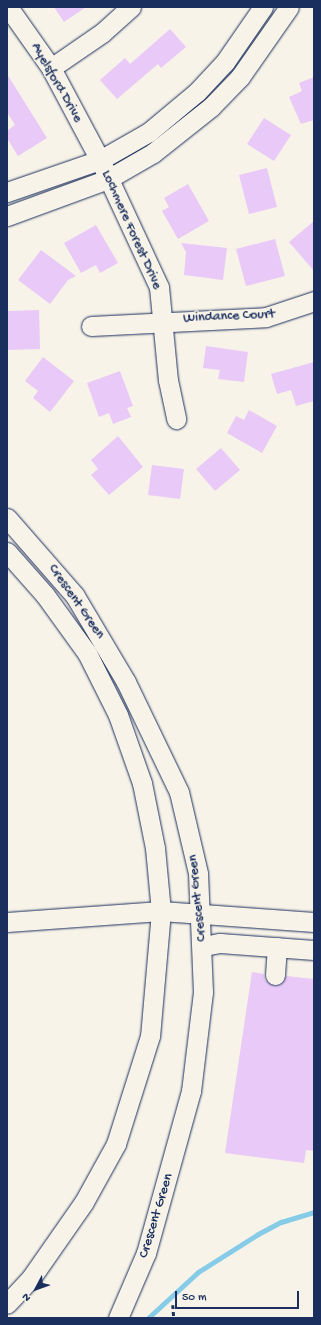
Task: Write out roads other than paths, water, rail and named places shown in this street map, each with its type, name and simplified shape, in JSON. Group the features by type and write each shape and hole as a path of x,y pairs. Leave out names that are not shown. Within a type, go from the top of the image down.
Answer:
{"street":[{"name":"Ayelsford Drive","path":"8,7 51,68 100,160"},
{"path":"51,68 102,33 131,7"},
{"path":"7,192 100,160 149,132 197,92 225,62 263,7"},
{"path":"7,216 108,180 153,153 212,107 265,45 289,7"},
{"name":"Lochmere Forest Drive","path":"100,160 159,287 165,321 168,380 176,419"},
{"name":"Windance Court","path":"91,326 266,317 314,301"},
{"name":"Crescent Green","path":"7,518 75,596 145,718 181,799 197,867 204,946 202,1019 187,1110 146,1253 118,1318"},
{"name":"Crescent Green","path":"7,552 45,595 87,653 118,715 142,783 155,848 160,911 150,1036 116,1144 84,1202 31,1278 7,1304"},
{"path":"7,922 160,911 314,922"},
{"path":"204,946 220,943 314,950"},
{"path":"275,975 277,948"}],"waterway":[{"path":"148,1318 198,1272 258,1234 281,1222 314,1212"}]}
